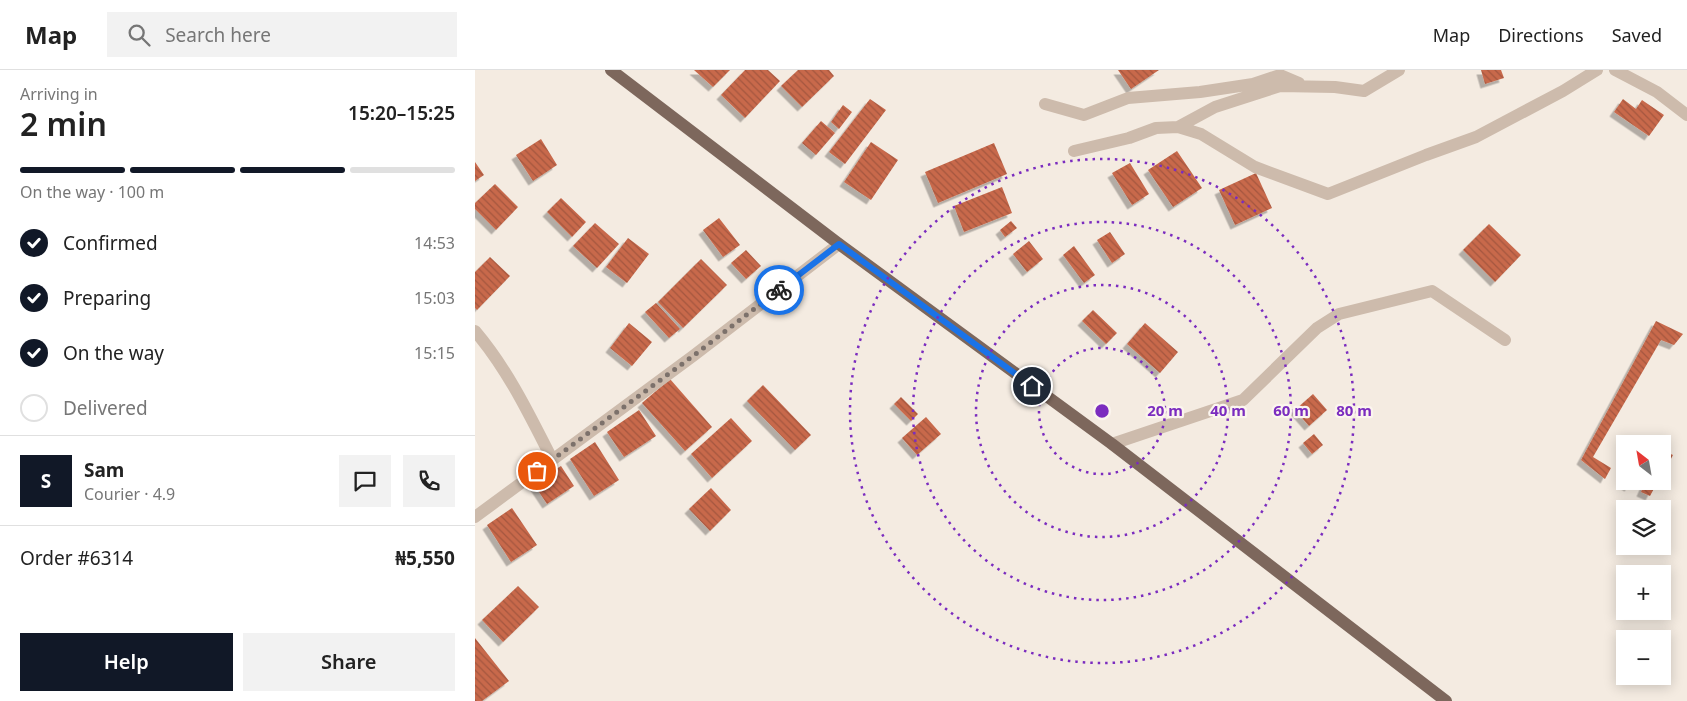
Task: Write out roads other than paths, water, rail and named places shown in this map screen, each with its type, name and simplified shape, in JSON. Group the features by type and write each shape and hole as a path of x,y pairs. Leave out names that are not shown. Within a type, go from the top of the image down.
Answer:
{"main road":[{"path":"611,70 839,244 1112,444 1446,701"}],"street":[{"path":"1177,127 1215,107 1280,86 1335,87 1364,91 1399,70"},
{"path":"1073,151 1129,138 1156,128 1177,127 1201,134 1255,167 1329,194 1426,154 1476,137 1563,92 1597,70"},
{"path":"1615,70 1657,92 1687,114"},
{"path":"1045,104 1084,115 1128,98 1200,92 1253,84 1280,75 1306,86"},
{"path":"475,518 693,356 839,244"},
{"path":"1112,444 1243,400 1317,328 1339,314 1431,291 1505,340"},
{"path":"475,331 490,348 516,388 552,459"}]}
